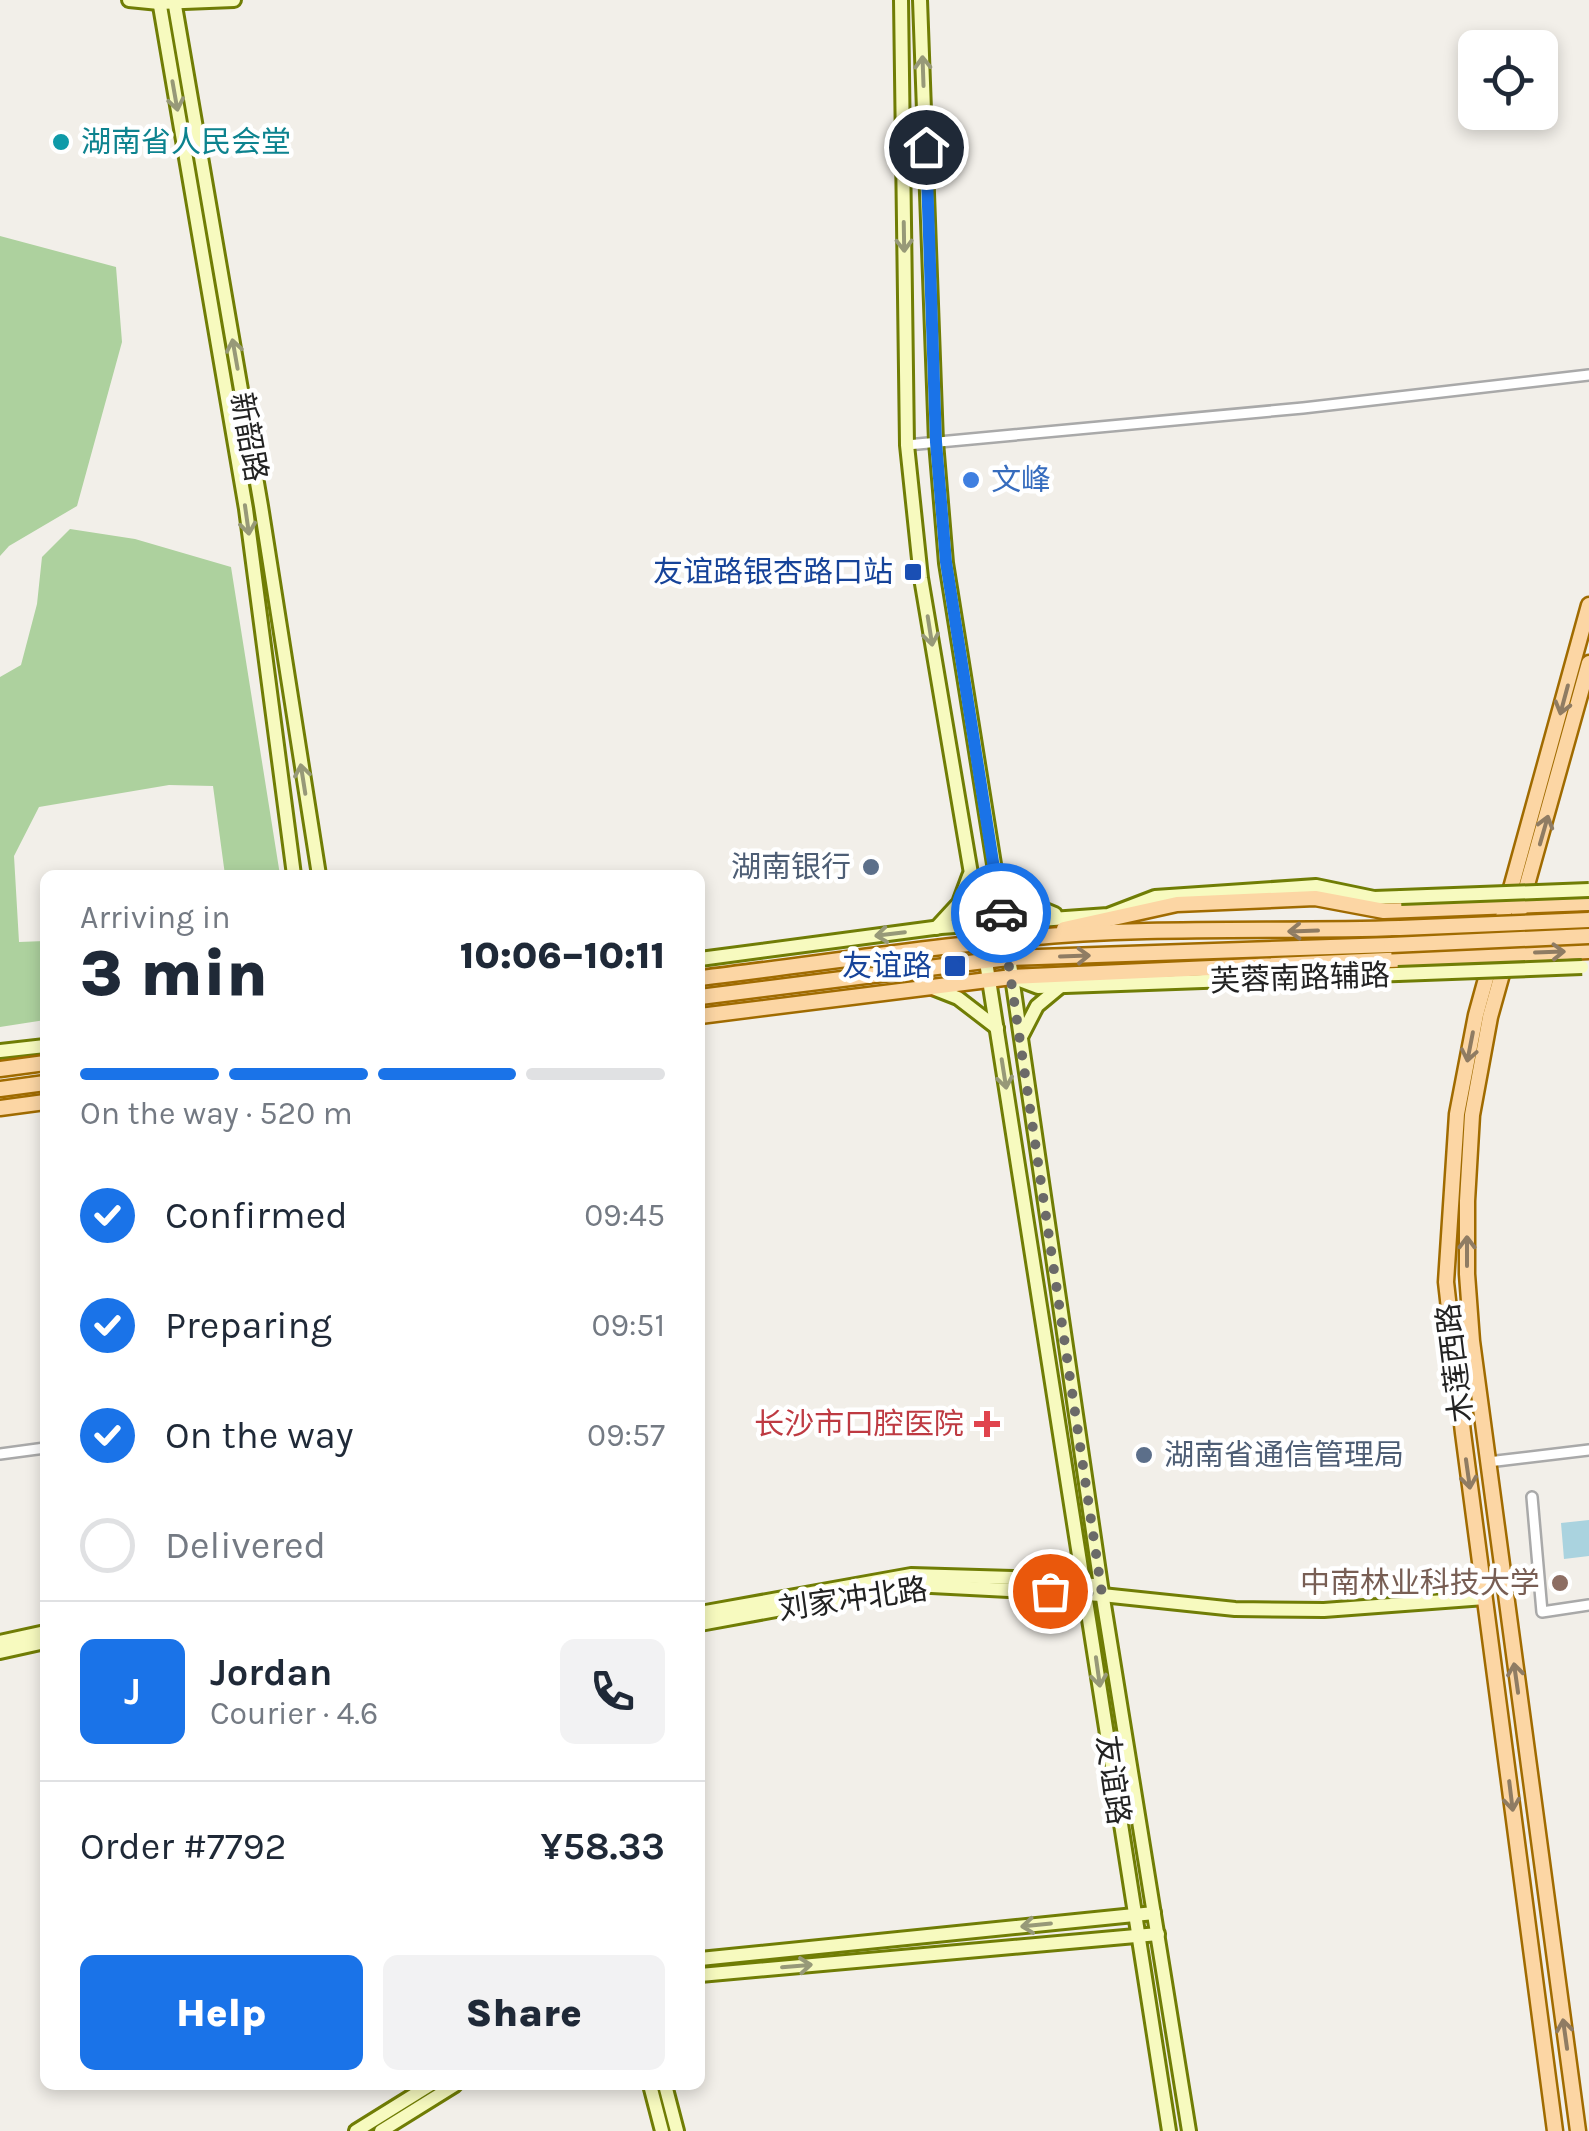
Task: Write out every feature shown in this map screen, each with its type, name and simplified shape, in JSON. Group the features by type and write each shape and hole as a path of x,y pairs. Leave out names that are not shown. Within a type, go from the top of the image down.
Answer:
{"main road":[{"path":"128,0 234,0"},
{"name":"友谊路","path":"901,0 907,445 922,578 1086,1589 1168,2131"},
{"name":"友谊路","path":"920,0 936,442 946,562 1012,977 1101,1590 1188,2131"},
{"name":"新韶路","path":"159,2 246,509 293,870"},
{"name":"新韶路","path":"174,2 261,506 317,870"},
{"name":"木莲西路","path":"1578,2131 1488,1462 1470,1308 1466,1201 1472,1115 1501,954 1589,606"},
{"name":"木莲西路","path":"1514,907 1589,663"},
{"path":"936,928 959,904 970,874"},
{"path":"995,876 1012,896 1068,917"},
{"path":"1108,915 1154,896 1280,886 1316,886 1374,898 1589,890"},
{"path":"705,958 936,928 1108,915 1177,904 1315,898 1384,911 1589,904"},
{"path":"705,977 1026,938 1155,908"},
{"path":"1026,938 1192,929 1276,932 1589,920"},
{"path":"705,996 1008,958 1589,936"},
{"path":"705,1015 1012,977 1589,951"},
{"path":"1085,986 1126,954"},
{"name":"木莲西路","path":"1501,954 1476,1015 1457,1114 1446,1282 1556,2131"},
{"name":"芙蓉南路辅路","path":"1012,977 1038,987 1585,967"},
{"path":"1021,1038 1037,1006 1061,986"},
{"path":"930,987 958,998 997,1028"},
{"path":"0,1051 40,1047"},
{"path":"0,1069 40,1064"},
{"path":"0,1089 40,1084"},
{"path":"0,1108 40,1103"},
{"name":"刘家冲北路","path":"705,1612 911,1575 1013,1578 1086,1589"},
{"name":"刘家冲北路","path":"705,1623 912,1586 1086,1589 1232,1602 1325,1604 1484,1595"},
{"path":"0,1642 40,1633"},
{"path":"0,1652 40,1643"},
{"path":"705,1958 1154,1913"},
{"path":"705,1974 1158,1934"},
{"path":"356,2131 422,2090"},
{"path":"381,2131 447,2090"},
{"path":"651,2090 662,2131"},
{"path":"666,2090 677,2131"}],"street":[{"path":"907,445 1302,408 1589,375"},
{"path":"0,1454 40,1449"},
{"path":"1488,1462 1589,1450"},
{"path":"1532,1497 1542,1612 1589,1605"}],"green space":[{"path":"0,236 116,267 122,342 77,506 9,546 0,556"},
{"path":"70,529 135,539 231,567 279,870 224,870 213,786 169,785 39,807 14,856 19,942 40,941 40,1021 0,1027 0,677 21,665 37,604 42,557"}],"water":[{"path":"1589,1520 1589,1556 1564,1559 1561,1523"}],"way so far":[{"path":"1001,913 1102,1594 1050,1591"}],"place":[{"name":"湖南省人民会堂","path":"61,142"},
{"name":"文峰","path":"971,480"},
{"name":"友谊路银杏路口站","path":"913,572"},
{"name":"湖南银行","path":"871,867"},
{"name":"友谊路","path":"955,966"},
{"name":"长沙市口腔医院","path":"987,1424"},
{"name":"湖南省通信管理局","path":"1144,1455"},
{"name":"中南林业科技大学","path":"1560,1583"}],"route":[{"path":"926,147 936,442 946,562 1001,913"}]}
